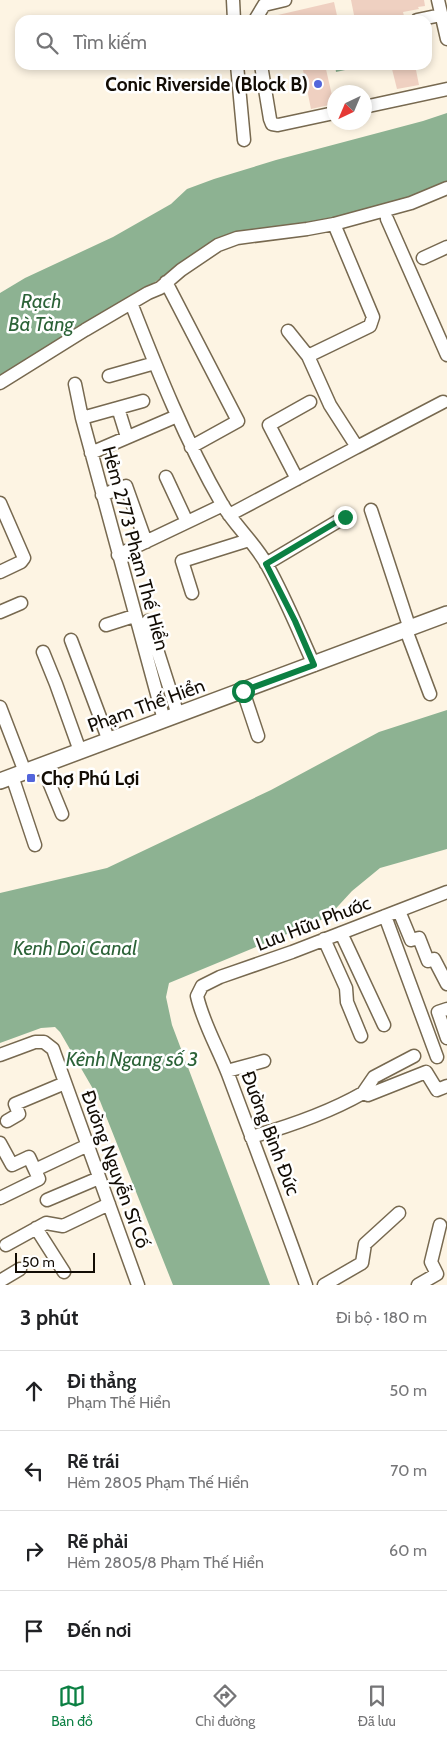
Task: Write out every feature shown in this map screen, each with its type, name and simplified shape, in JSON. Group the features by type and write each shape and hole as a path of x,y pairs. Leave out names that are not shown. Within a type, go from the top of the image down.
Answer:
{"main road":[{"name":"Phạm Thế Hiển","path":"12,776 447,614"}],"street":[{"path":"233,0 234,15"},
{"path":"259,15 264,5 285,0"},
{"path":"438,0 447,39"},
{"path":"432,17 441,15"},
{"path":"237,70 244,140"},
{"path":"262,70 272,124 278,125 327,114"},
{"path":"372,101 447,89"},
{"path":"0,383 131,303 160,288 181,270 218,245 237,238 307,230 334,224 411,203 447,188"},
{"path":"387,219 447,355"},
{"path":"308,356 370,326 373,317 334,224"},
{"path":"424,258 447,247"},
{"path":"166,282 238,421 191,447"},
{"path":"131,303 176,416 191,447 226,510 266,564 295,621 314,665"},
{"path":"288,331 308,356 330,405 357,448"},
{"path":"110,376 155,363"},
{"name":"Hẻm 2773 Phạm Thế Hiển","path":"75,384 82,418 134,616 171,718"},
{"path":"82,418 143,401"},
{"path":"297,479 269,426 310,402"},
{"path":"118,555 187,522 226,510 297,479 443,402"},
{"path":"118,408 127,437"},
{"path":"91,452 176,416"},
{"path":"166,477 187,522"},
{"path":"102,495 126,486 146,542"},
{"path":"0,503 24,558 21,562 2,567"},
{"path":"371,510 430,694"},
{"path":"266,564 345,517"},
{"path":"192,593 182,561 248,540"},
{"path":"0,612 21,603"},
{"path":"106,625 134,616"},
{"path":"148,621 171,718"},
{"path":"71,640 109,740"},
{"path":"43,652 80,751"},
{"path":"243,691 258,736"},
{"path":"0,706 12,776 35,845"},
{"path":"42,765 62,814"},
{"name":"Lưu Hữu Phước","path":"197,996 202,986 220,978 447,892"},
{"path":"399,910 411,940 419,938 428,961 434,959 447,984"},
{"path":"385,916 438,1057"},
{"path":"341,933 384,1025"},
{"path":"324,939 346,988 347,1002 361,1036"},
{"name":"Đường Bình Đức","path":"197,996 200,1008 227,1071 280,1210 306,1285"},
{"path":"447,1009 438,1012 447,1038"},
{"name":"Đường Nguyễn Sĩ Cố","path":"0,1056 36,1042 44,1042 53,1048 138,1285"},
{"path":"251,1137 290,1126 326,1112 363,1093 374,1077 414,1056"},
{"path":"227,1071 264,1061"},
{"path":"363,1093 368,1095 426,1072 437,1090 447,1086"},
{"path":"7,1121 19,1114 15,1104 65,1084"},
{"path":"0,1143 12,1165 28,1157 39,1179 0,1198"},
{"path":"35,1170 88,1145"},
{"path":"47,1200 99,1178"},
{"path":"6,1245 46,1223 63,1226 109,1204"},
{"path":"324,1285 362,1263 365,1244 398,1212"},
{"path":"418,1285 437,1274 431,1262 440,1225"},
{"path":"36,1228 64,1272"},
{"path":"0,1281 20,1269"}],"water":[{"name":"Rạch Bà Tàng","path":"447,113 447,184 370,211 291,227 255,230 167,274 0,384 0,293 25,278 113,237 171,204 187,189 276,160"},
{"name":"Kenh Doi Canal","path":"447,710 447,849 380,868 352,891 328,917 169,983 166,997 172,1025 270,1285 173,1285 100,1101 60,1032 55,1027 41,1028 0,1043 0,893 107,868 271,790 379,732"}],"building":[{"path":"351,0 424,0 425,6 403,12 404,15 354,15"},
{"path":"334,2 337,15 278,15"},
{"name":"Conic Riverside (Block B)","path":"303,70 326,70 330,85 327,85 327,106 311,109"},
{"path":"392,70 416,70 419,85 397,89"}],"place":[{"name":"Conic Riverside (Block B)","path":"318,84"},
{"name":"Chợ Phú Lợi","path":"31,778"}],"route":[{"path":"243,691 314,665 295,621 266,564 345,517"}],"water label":[{"name":"Kênh Ngang số 3","path":"132,1059"}]}
